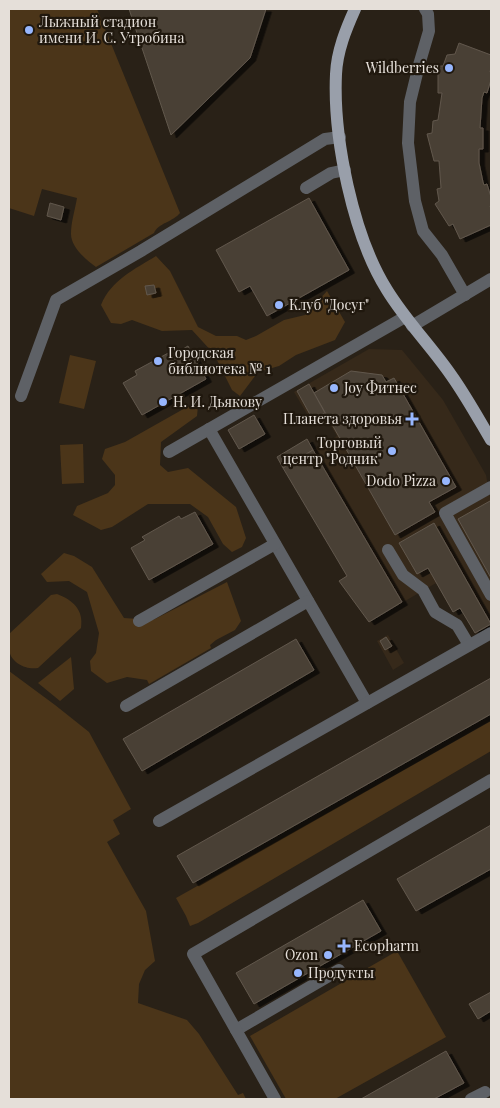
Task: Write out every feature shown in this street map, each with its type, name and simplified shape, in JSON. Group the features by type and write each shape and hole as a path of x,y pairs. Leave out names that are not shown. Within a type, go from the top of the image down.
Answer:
{"main road":[{"path":"355,9 342,40 336,73 337,105 345,170 354,211 364,243 386,290 451,375 491,440"}],"street":[{"path":"425,9 428,14 429,31 410,102 408,143 415,201 423,232 442,255 465,295"},
{"path":"21,396 56,300 141,251 325,139 340,137"},
{"path":"306,188 331,173 345,170"},
{"path":"169,452 408,321 465,295 491,279"},
{"path":"209,429 367,703"},
{"path":"491,487 445,513 491,595"},
{"path":"139,621 275,544"},
{"path":"388,550 403,576 423,590 436,612 457,625 468,646"},
{"path":"126,706 308,601"},
{"path":"159,821 491,633"},
{"path":"275,1099 193,954 491,780"},
{"path":"236,1030 339,970"},
{"path":"472,1099 485,1092"}],"shaded area":[{"path":"9,9 97,9 180,213 174,219 159,227 154,233 96,267 80,253 72,239 72,225 77,198 42,189 34,216 9,208"},
{"path":"156,256 170,271 198,327 216,336 237,336 246,340 256,336 284,320 305,315 327,291 345,322 335,340 296,355 279,366 258,372 240,396 232,390 214,354 192,330 162,331 132,320 121,324 111,323 101,305 105,296 124,276"},
{"path":"369,349 402,350 443,400 486,475 491,503 491,623 475,633 460,608 453,612 436,583 369,622 339,581 347,576 277,457 307,439 313,450 337,436 326,417 313,424 294,392"},
{"path":"70,355 96,361 84,409 59,403"},
{"path":"198,406 197,416 161,442 160,465 168,472 188,468 236,507 246,538 242,547 232,552 223,544 208,517 190,504 148,504 112,527 101,530 73,515 77,506 108,493 115,485 115,475 102,459 105,449 125,442 187,407"},
{"path":"83,444 84,483 62,484 60,445"},
{"path":"64,553 74,556 92,567 124,618 153,620 227,582 241,621 235,630 210,645 211,648 149,684 147,680 127,677 107,683 91,671 90,661 96,653 99,633 87,592 69,581 47,582 41,574"},
{"path":"57,594 68,599 76,606 81,616 81,628 38,668 24,667 10,655 9,634 51,595"},
{"path":"388,635 404,663 393,670 377,641"},
{"path":"71,657 74,689 60,701 38,683"},
{"path":"9,671 89,732 131,809 113,820 120,834 107,842 146,911 155,961 145,970 139,984 138,1003 187,1020 199,1034 238,1095 243,1093 246,1099 9,1099"},
{"path":"491,721 491,751 190,926 176,898"},
{"path":"397,951 446,1037 335,1099 286,1099 250,1036"}],"building":[{"path":"129,9 266,9 250,58 171,135"},
{"path":"459,43 491,55 491,80 487,93 484,92 482,98 480,128 483,128 483,149 479,149 479,163 484,185 487,184 491,197 491,225 460,239 453,224 449,226 435,204 439,201 437,189 441,188 439,161 434,161 427,134 432,133 433,121 438,120 442,93 438,93 438,66 443,66 447,55 455,54"},
{"path":"309,198 349,270 267,316 250,286 239,292 216,250"},
{"path":"50,203 64,207 61,220 47,216"},
{"path":"154,285 156,293 147,295 145,286"},
{"path":"188,346 206,379 142,415 123,383 137,375 135,371 172,351 174,354"},
{"name":"Торговый центр \"Родник\"","path":"351,371 382,375 386,382 394,378 456,487 429,502 435,512 395,535 314,393"},
{"path":"309,384 325,413 313,420 297,391"},
{"path":"254,415 265,434 239,449 228,430"},
{"path":"307,439 313,450 283,468 277,457"},
{"path":"313,450 402,602 369,622 339,581 347,576 283,468"},
{"path":"490,501 491,503 491,578 458,519"},
{"path":"195,512 213,544 149,580 131,548 145,540 142,537 179,516 181,519"},
{"path":"434,523 491,624 475,633 460,608 453,612 428,568 417,574 399,543"},
{"path":"386,637 392,646 385,650 380,641"},
{"path":"296,639 314,670 142,771 123,739"},
{"path":"491,678 491,714 193,883 177,856"},
{"path":"491,825 491,869 416,911 397,879"},
{"path":"363,900 381,931 254,1004 236,973"},
{"path":"491,992 491,1011 478,1019 469,1004"},
{"path":"446,1051 464,1083 434,1099 361,1099"}],"place":[{"name":"Лыжный стадион имени И. С. Утробина","path":"29,30"},
{"name":"Wildberries","path":"449,68"},
{"name":"Клуб \"Досуг\"","path":"279,305"},
{"name":"Городская библиотека № 1","path":"158,361"},
{"name":"Joy Фитнес","path":"334,388"},
{"name":"Н. И. Дьякову","path":"163,402"},
{"name":"Планета здоровья","path":"412,419"},
{"name":"Торговый центр \"Родник\"","path":"392,451"},
{"name":"Dodo Pizza","path":"446,481"},
{"name":"Ecopharm","path":"344,946"},
{"name":"Ozon","path":"328,955"},
{"name":"Продукты","path":"298,973"}]}
